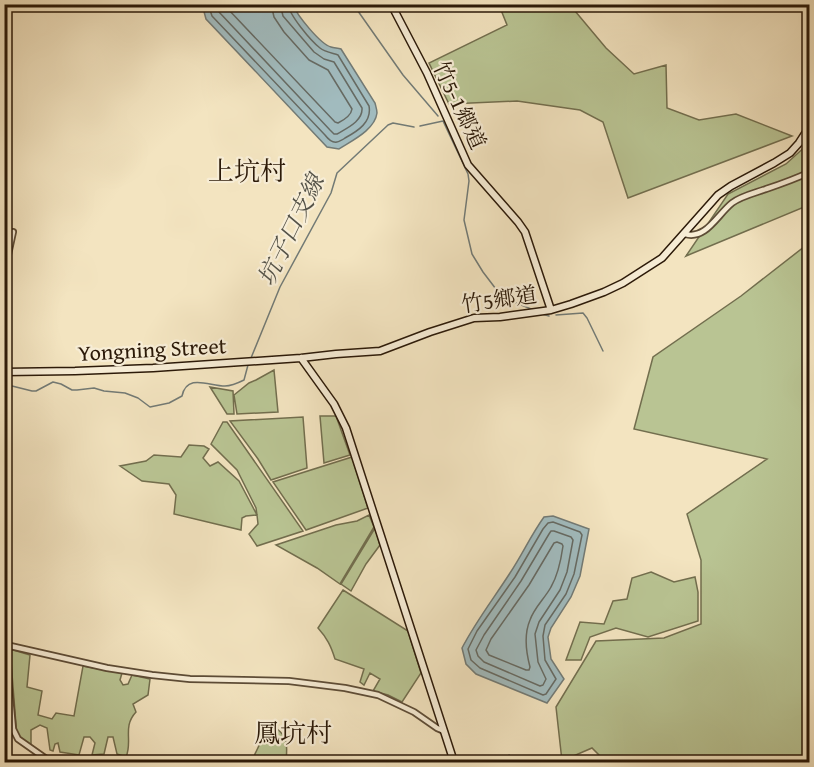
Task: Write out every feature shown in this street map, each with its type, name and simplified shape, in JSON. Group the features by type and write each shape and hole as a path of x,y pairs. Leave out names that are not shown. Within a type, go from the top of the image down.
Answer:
{"street":[{"name":"竹5-1鄉道","path":"391,4 427,73 468,165 525,232 551,310"},
{"name":"竹5鄉道","path":"301,358 380,351 474,318 551,310 623,283 662,258 718,195 789,153 810,126"},
{"path":"684,234 689,236 707,230 734,201 810,172"},
{"path":"4,273 13,232"},
{"path":"301,358 334,404 346,428 454,762"},
{"name":"Yongning Street","path":"4,372 153,368 301,358"},
{"path":"4,636 12,729 18,740 48,762"},
{"path":"6,645 86,664 152,675 190,679 289,681 345,688 378,695 414,712 444,731"}],"green space":[{"path":"499,5 570,5 606,48 634,74 666,65 667,108 699,120 736,114 792,136 628,198 603,122 580,110 517,101 449,104 429,63 507,25"},
{"path":"808,144 809,205 686,256 728,194 786,164"},
{"path":"809,243 809,762 606,762 592,748 562,761 556,707 596,641 664,638 701,624 701,560 687,514 767,459 634,429 653,357 741,296"},
{"path":"274,370 278,412 237,414 234,395 249,383"},
{"path":"210,387 233,391 234,414 227,414"},
{"path":"320,416 336,416 350,455 324,463"},
{"path":"303,417 307,468 271,480 230,421"},
{"path":"223,422 227,422 303,531 257,546 249,534 258,524 256,508 237,470 211,444"},
{"path":"189,445 204,446 209,449 203,458 210,466 218,462 239,481 257,515 242,518 241,530 174,514 176,495 169,484 142,481 120,466 146,461 154,455 181,457"},
{"path":"352,457 368,508 306,530 273,482"},
{"path":"369,515 374,527 340,584 276,545 336,525 357,521"},
{"path":"375,528 380,545 351,591 341,584"},
{"path":"651,572 674,582 695,577 698,592 698,621 648,637 616,628 590,637 581,660 566,660 580,622 604,624 613,601 627,599 632,578"},
{"path":"343,590 408,631 421,673 402,702 373,691 380,679 370,673 364,685 360,682 364,669 335,659 328,642 318,628"},
{"path":"10,649 30,655 27,687 42,691 38,715 52,719 56,713 74,716 83,666 122,673 120,680 123,685 128,684 132,675 150,679 148,695 133,704 136,712 130,723 126,757 117,754 113,737 108,737 104,754 92,755 95,743 90,737 84,737 79,755 60,752 58,743 55,744 53,751 50,750 47,728 40,725 31,730 31,745 17,737"},
{"path":"276,728 285,739 286,762 252,762 266,731"}],"water":[{"path":"205,5 293,5 321,41 331,47 341,49 375,103 377,113 372,125 339,149 327,147 206,19 203,8"},
{"path":"553,516 589,529 580,576 548,637 551,659 564,679 547,703 476,674 466,664 462,648 544,517"}],"waterway":[{"path":"353,4 403,75 438,116"},
{"path":"443,121 468,174 464,220 472,254 502,297 531,309"},
{"name":"坑子口支線","path":"420,126 443,121"},
{"name":"坑子口支線","path":"251,358 280,287 331,193 337,173 388,125 393,123 414,127"},
{"path":"556,315 583,313 603,351"},
{"path":"542,314 549,316"},
{"name":"坑子口支線","path":"4,384 32,391 53,382 72,390 94,388 125,393 138,398 150,407 169,403 182,396 185,389 194,383 225,386 237,383 244,380 248,365"},
{"path":"505,762 509,755"}],"district":[{"name":"上坑村","path":"247,171"},
{"name":"鳳坑村","path":"293,733"}]}
